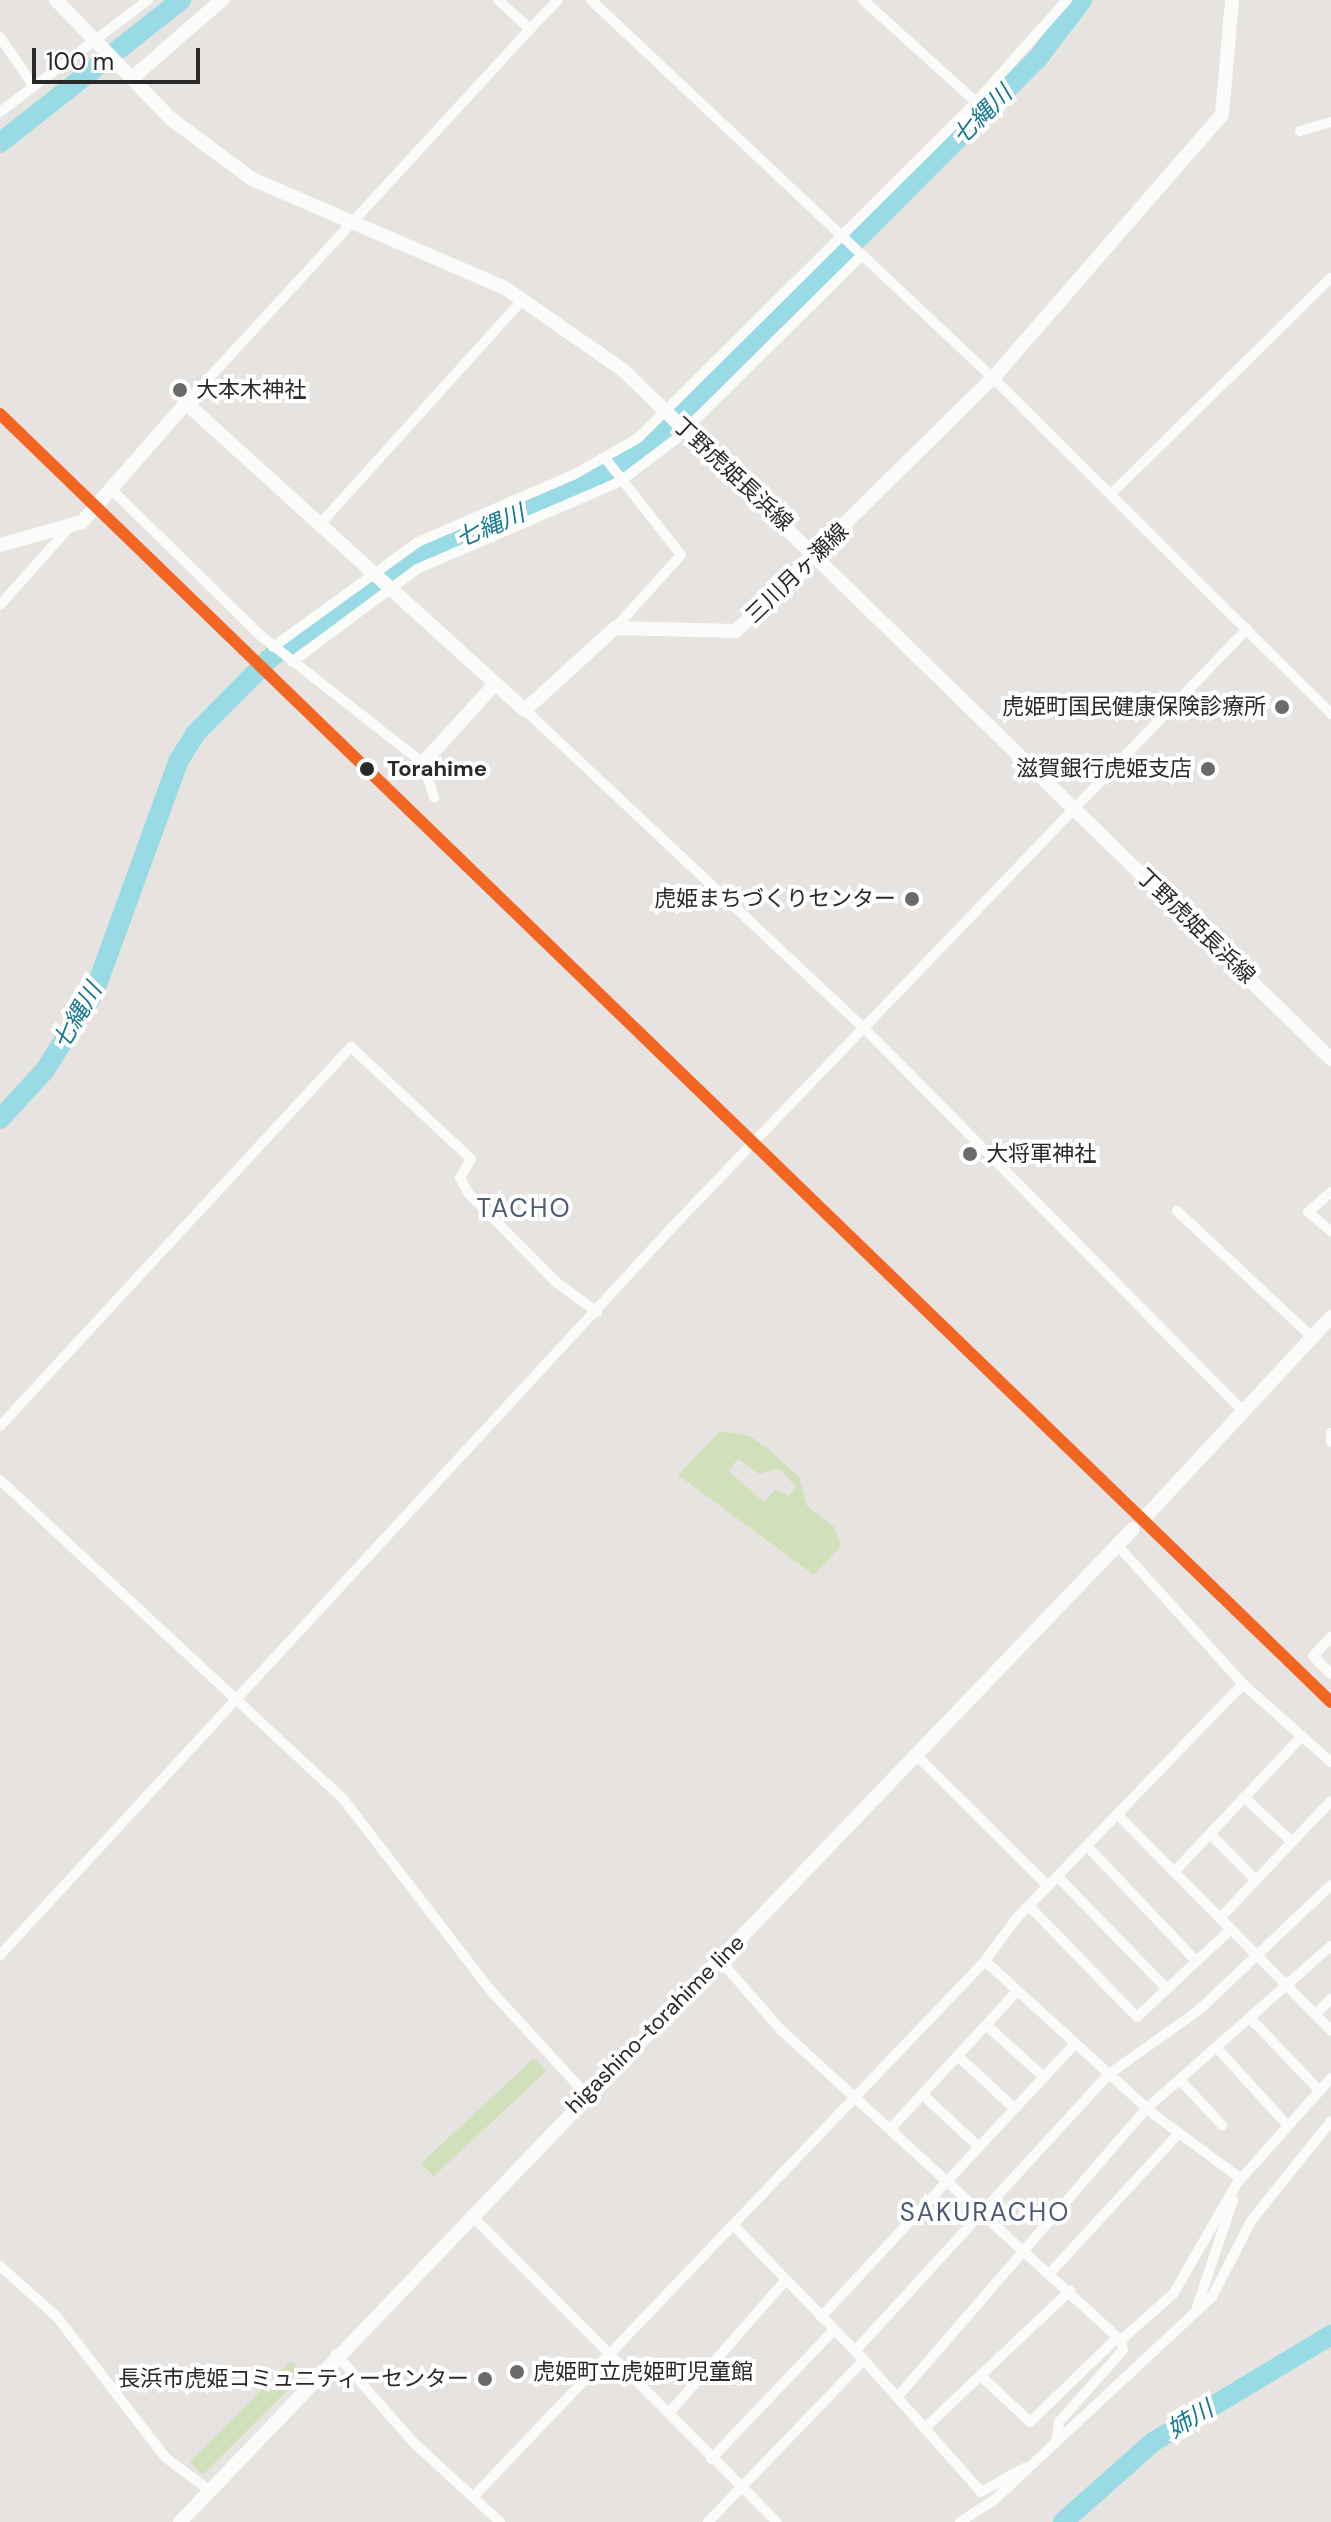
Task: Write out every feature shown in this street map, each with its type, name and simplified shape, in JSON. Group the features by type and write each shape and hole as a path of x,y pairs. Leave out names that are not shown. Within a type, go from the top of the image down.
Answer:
{"main road":[{"name":"丁野虎姫長浜線","path":"56,0 128,76 252,179 523,299 577,333 818,553 1331,1059"},
{"path":"128,76 222,0"},
{"name":"三川月ヶ瀬線","path":"615,628 730,634 818,553 993,378 1222,115 1230,96 1232,0"},
{"path":"0,545 67,530 112,490 186,403 525,710 615,628"},
{"path":"423,763 495,684"},
{"path":"1148,1514 1331,1317"},
{"name":"higashino-torahime line","path":"180,2522 469,2213 919,1758 1133,1529"}],"street":[{"path":"0,112 148,0"},
{"path":"498,0 530,29"},
{"path":"186,403 558,0"},
{"path":"591,0 993,378 1331,714"},
{"path":"863,0 976,102"},
{"path":"273,647 418,542 605,458 638,438 976,102 1067,0"},
{"path":"0,37 33,85"},
{"path":"1300,131 1331,122"},
{"path":"292,662 417,569 619,482 684,429 861,256"},
{"path":"1111,494 1331,278"},
{"path":"320,524 523,299"},
{"path":"605,458 619,482 681,555 615,628"},
{"path":"112,490 273,647 423,763 434,797"},
{"path":"0,605 67,530"},
{"path":"0,1955 862,1026 1078,810 1247,629"},
{"path":"525,710 862,1026 1242,1410"},
{"path":"0,1426 351,1047 471,1159 460,1178 469,1194 556,1282 597,1312"},
{"path":"1331,1192 1308,1212 1331,1231"},
{"path":"1177,1211 1311,1336"},
{"path":"1331,1433 1331,1442"},
{"path":"0,1480 344,1800 492,1992 585,2093"},
{"path":"1118,1546 1243,1684 1331,1762"},
{"path":"1331,1637 1313,1656 1331,1674"},
{"path":"473,2497 737,2229 985,1961 1029,1906 1243,1684"},
{"path":"1174,1872 1302,1736"},
{"path":"919,1758 1048,1886"},
{"path":"1244,1797 1292,1842"},
{"path":"1220,1918 1331,1801"},
{"path":"1118,1815 1331,2030"},
{"path":"1210,1834 1256,1880"},
{"path":"1087,1846 1196,1961"},
{"path":"1058,1877 1167,1989"},
{"path":"855,2351 985,2213 1109,2074 1199,2010 1331,1885"},
{"path":"1029,1906 1137,2017 1231,1929"},
{"path":"900,2394 1147,2108 1331,1946"},
{"path":"719,1959 781,2030 860,2096 1120,2338 1123,2350 1059,2422 1056,2443"},
{"path":"985,1961 1147,2108 1240,2178"},
{"path":"893,2126 1017,1991"},
{"path":"1315,2014 1331,1999"},
{"path":"1251,2019 1320,2091"},
{"path":"986,2025 1044,2077"},
{"path":"821,2317 1075,2044"},
{"path":"1217,2048 1288,2126"},
{"path":"958,2056 1014,2108"},
{"path":"981,2376 1030,2422 1120,2338 1174,2293 1240,2178 1331,2078"},
{"path":"1180,2080 1222,2125"},
{"path":"922,2094 978,2146"},
{"path":"960,2522 1033,2464 1212,2297 1251,2221 1331,2121"},
{"path":"1050,2273 1179,2133"},
{"path":"1194,2314 1240,2178"},
{"path":"469,2213 615,2353 711,2459 777,2522"},
{"path":"737,2229 900,2394 981,2492 1033,2464"},
{"path":"0,2266 57,2317 166,2458 209,2490"},
{"path":"669,2413 785,2281"},
{"path":"927,2426 1070,2291"},
{"path":"711,2459 834,2330"},
{"path":"336,2354 500,2522"},
{"path":"708,2522 864,2360"}],"green space":[{"path":"720,1431 750,1436 799,1477 807,1506 834,1527 841,1546 814,1575 678,1475","holes":["738,1459 759,1474 779,1468 796,1487 789,1496 776,1489 764,1502 728,1471"]},
{"path":"534,2058 546,2071 434,2176 421,2163"},
{"path":"291,2361 304,2374 203,2475 190,2462"}],"waterway":[{"path":"0,143 181,0"},
{"name":"七縄川","path":"0,1119 45,1070 94,993 179,760 196,733 270,658 411,560 586,484 657,440 1038,58 1082,0"},
{"name":"姉川","path":"1063,2522 1153,2442 1331,2335"}],"transit line":[{"path":"0,414 1331,1702"}],"place":[{"name":"大本木神社","path":"180,390"},
{"name":"虎姫町国民健康保険診療所","path":"1282,707"},
{"name":"Torahime","path":"367,769"},
{"name":"滋賀銀行虎姫支店","path":"1208,769"},
{"name":"虎姫まちづくりセンター","path":"912,899"},
{"name":"大将軍神社","path":"970,1154"},
{"name":"虎姫町立虎姫町児童館","path":"517,2372"},
{"name":"長浜市虎姫コミュニティーセンター","path":"485,2379"}],"district":[{"name":"TACHO","path":"524,1209"},
{"name":"SAKURACHO","path":"985,2213"}]}
